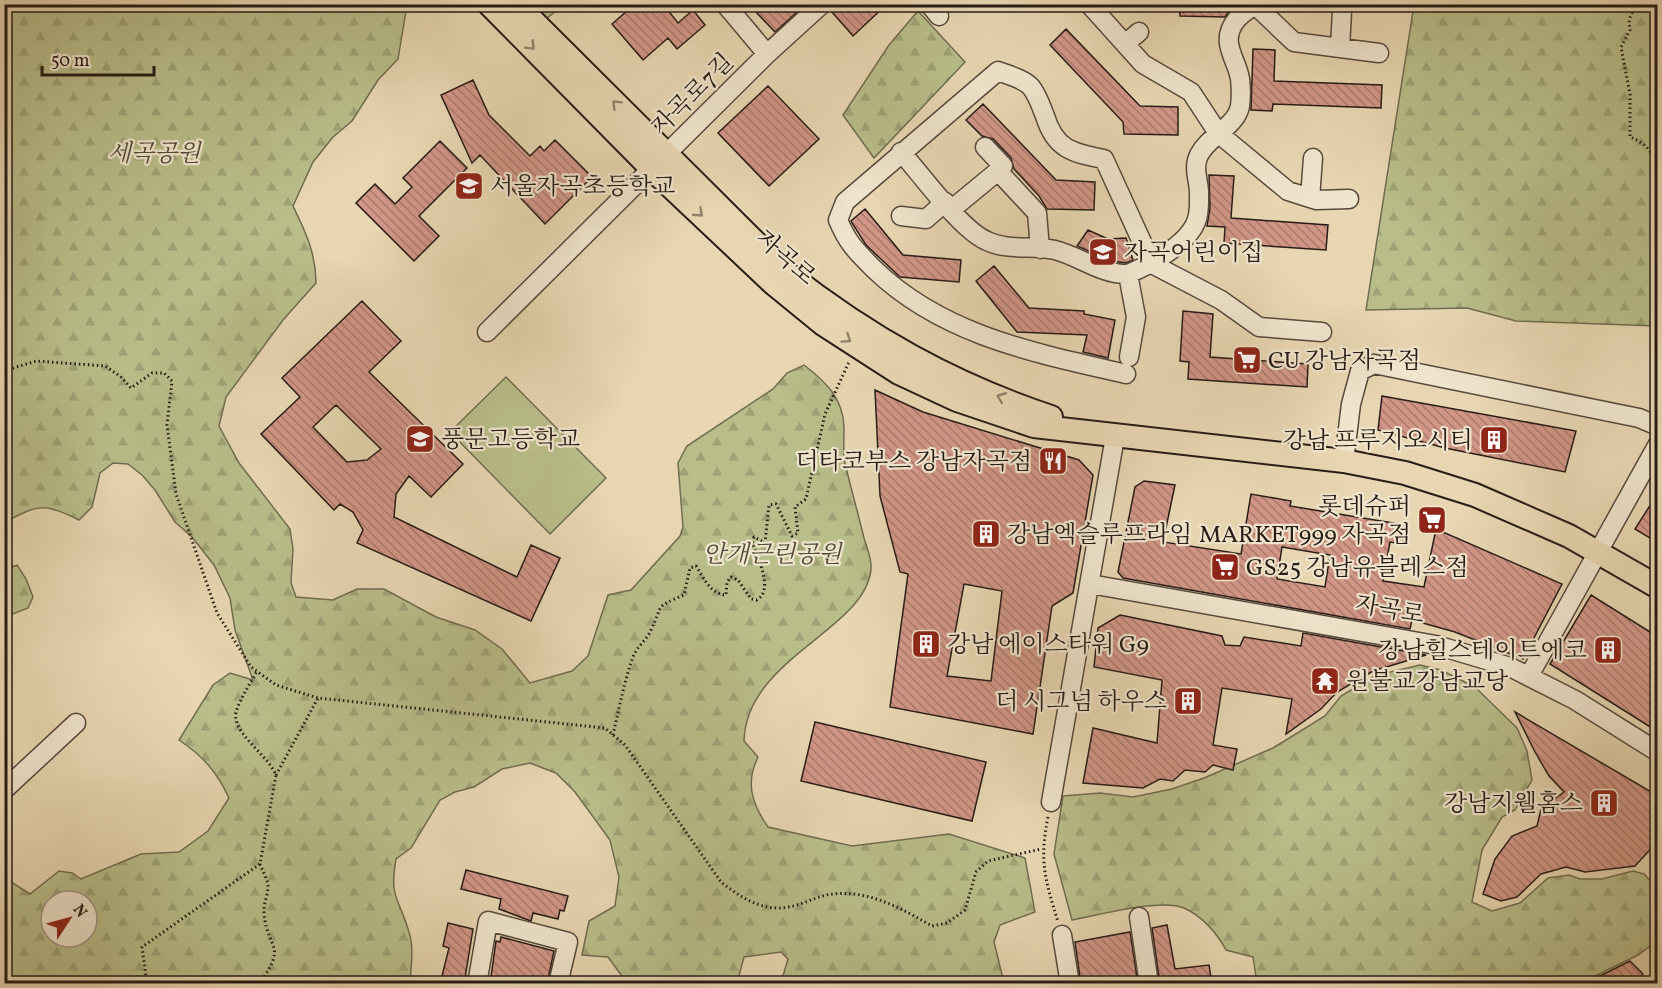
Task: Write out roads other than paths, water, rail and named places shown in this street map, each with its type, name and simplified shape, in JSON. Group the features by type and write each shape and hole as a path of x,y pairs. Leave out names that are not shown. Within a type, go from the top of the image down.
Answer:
{"main road":[{"name":"자곡로","path":"489,4 658,161 785,272 834,310 881,341 927,366 1042,413 1115,437"},
{"name":"자곡로","path":"516,4 774,285 857,346 899,373 957,400 1035,426 1115,437 1344,460 1405,473 1475,495 1569,536 1658,587"}],"street":[{"name":"자곡로7길","path":"724,4 767,54"},
{"name":"자곡로7길","path":"487,332 767,54 822,4"},
{"path":"1089,4 1143,64 1191,92 1218,133 1288,191 1310,198 1349,199"},
{"path":"902,152 948,206 986,241 1055,250 1085,263 1120,274 1128,274 1152,264 1191,233 1197,221 1199,208 1196,168 1199,155 1218,133 1232,122 1240,108 1240,78 1229,52 1230,35 1236,20 1255,5 1294,42 1378,53"},
{"path":"1340,48 1342,11"},
{"path":"1125,44 1139,32"},
{"path":"1128,274 1136,317 1127,366 1017,348 952,325 897,291 847,243 838,220 844,202 998,71 1029,85 1039,99 1049,130 1060,145 1080,155 1104,159 1152,264 1221,300 1259,327 1322,332"},
{"path":"901,216 926,219 1004,166 985,147"},
{"path":"1310,198 1313,158"},
{"path":"998,171 1037,213 1040,249"},
{"path":"1344,460 1351,404 1360,371 1374,364 1639,418 1658,426"},
{"path":"1051,802 1115,437"},
{"path":"1529,676 1658,444"},
{"name":"자곡로","path":"1090,584 1436,645 1510,667 1529,676 1575,700 1658,752"},
{"path":"4,790 76,723"},
{"path":"1139,917 1149,984"},
{"path":"477,984 488,921 568,942 558,984"},
{"path":"1062,935 1070,984"}],"place":[{"name":"서울자곡초등학교","path":"469,186"},
{"name":"자곡어린이집","path":"1103,252"},
{"name":"CU 강남자곡점","path":"1247,360"},
{"name":"풍문고등학교","path":"420,439"},
{"name":"강남 프루지오시티","path":"1494,440"},
{"name":"더타코부스 강남자곡점","path":"1053,461"},
{"name":"롯데슈퍼 MARKET999 자곡점","path":"1432,520"},
{"name":"강남엑슬루프라임","path":"986,534"},
{"name":"GS25 강남유블레스점","path":"1225,567"},
{"name":"강남 에이스타워 G9","path":"926,644"},
{"name":"강남힐스테이트에코","path":"1608,650"},
{"name":"원불교강남교당","path":"1325,681"},
{"name":"더 시그넘 하우스","path":"1188,701"},
{"name":"강남지웰홈스","path":"1604,803"}],"park label":[{"name":"세곡공원","path":"154,153"},
{"name":"안개근린공원","path":"772,554"}]}
